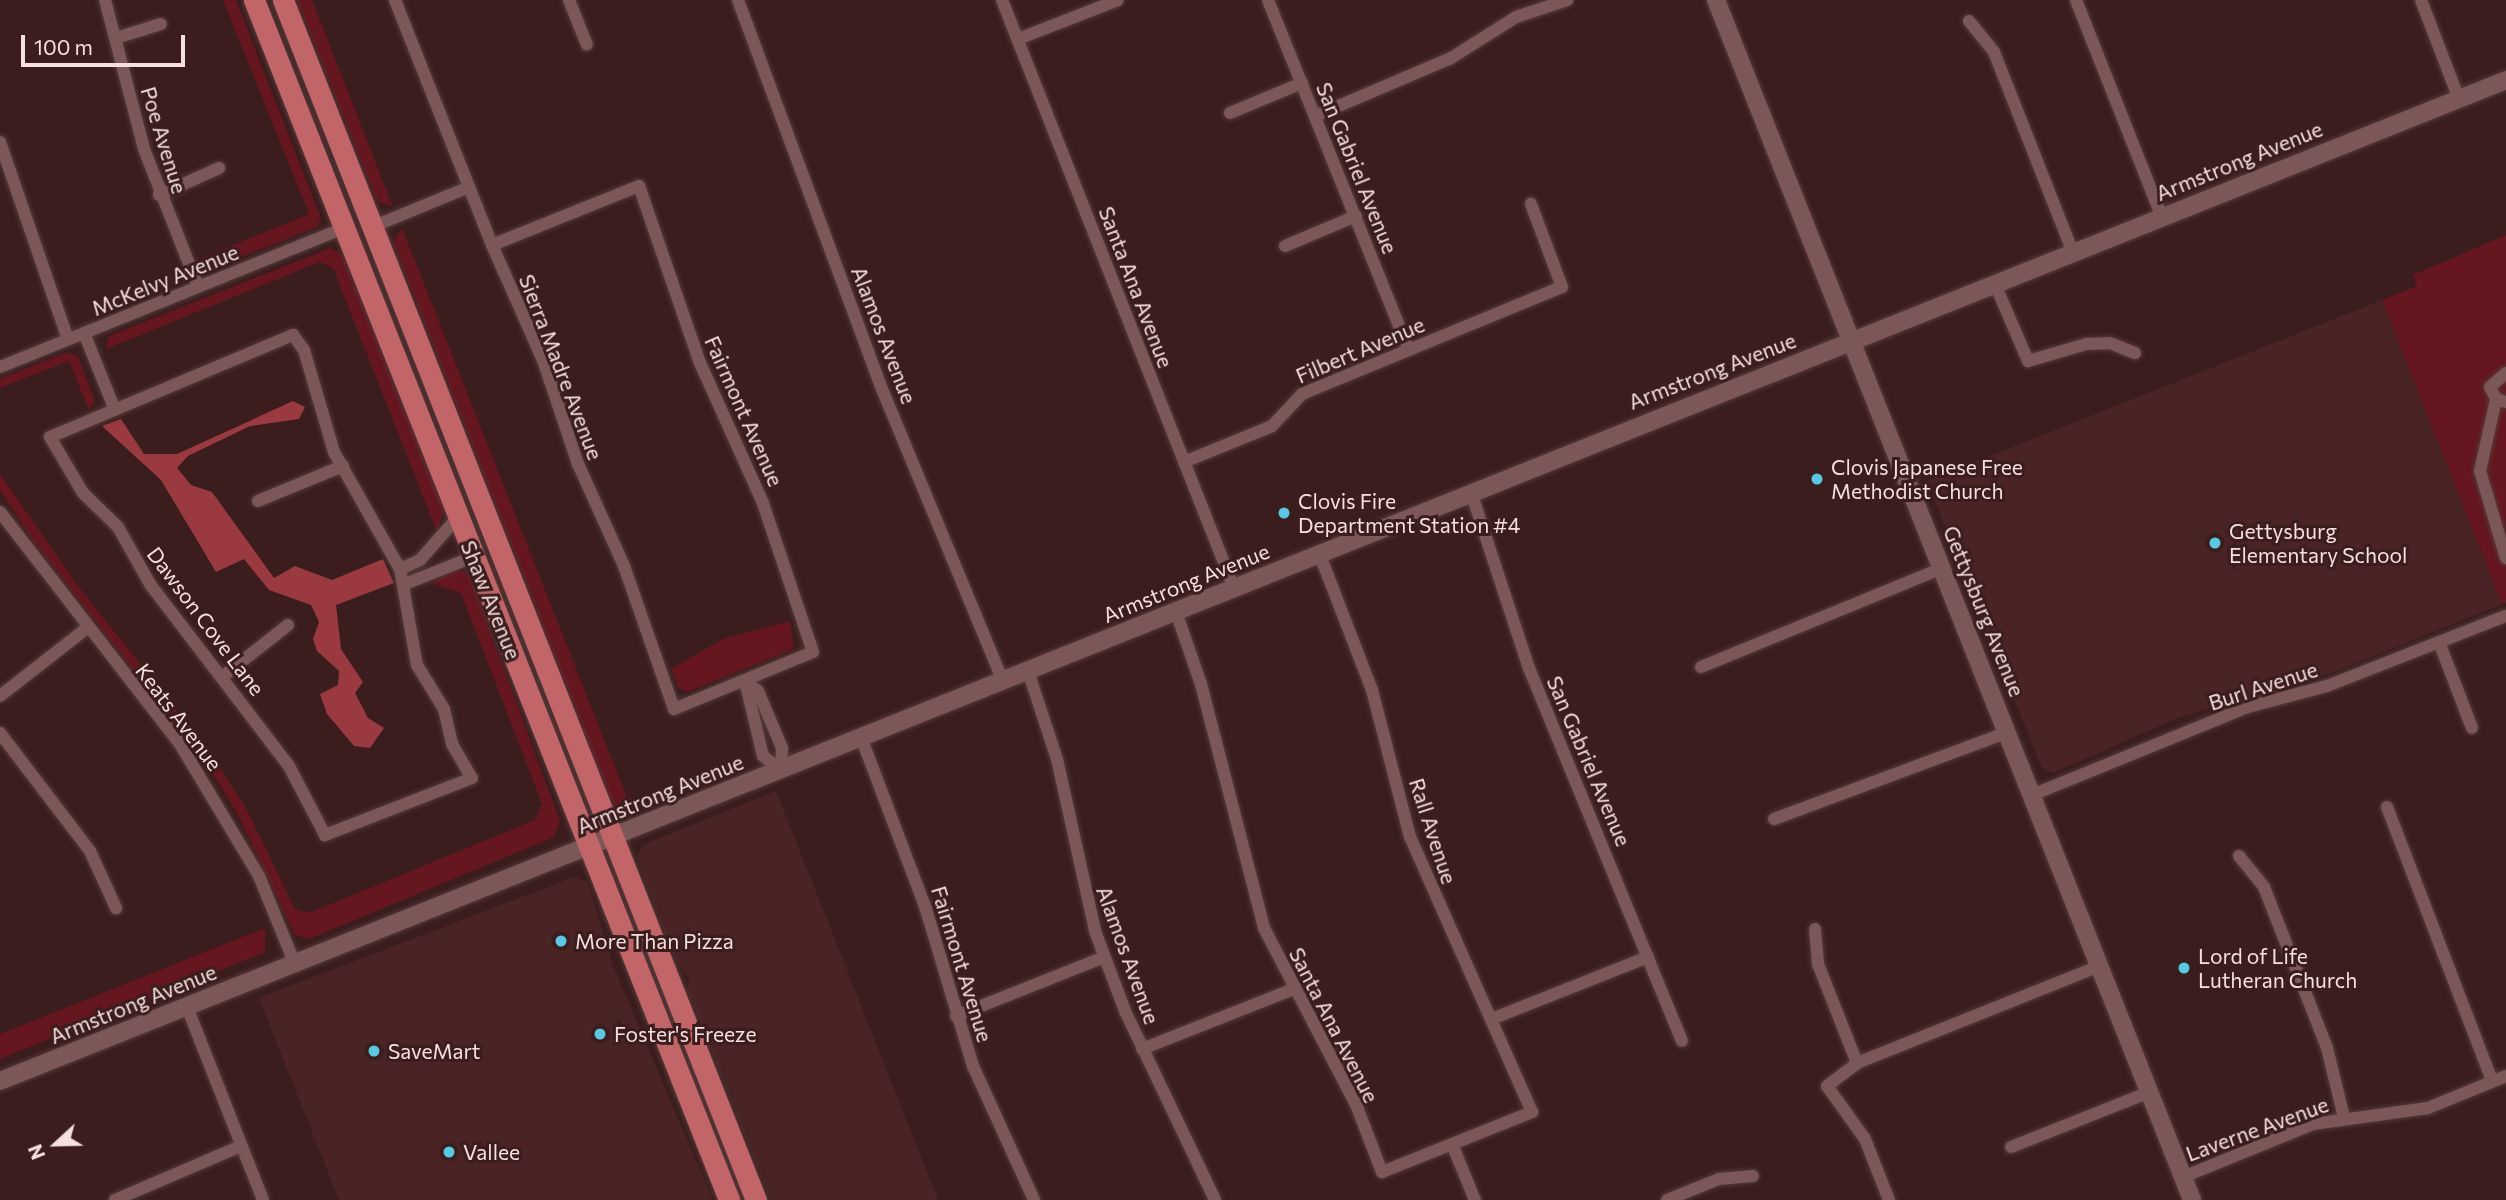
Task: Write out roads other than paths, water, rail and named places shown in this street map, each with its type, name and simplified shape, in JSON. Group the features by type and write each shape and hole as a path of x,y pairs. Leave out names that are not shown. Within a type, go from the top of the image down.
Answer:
{"main road":[{"name":"Shaw Avenue","path":"254,0 729,1200"},
{"name":"Shaw Avenue","path":"283,0 757,1200"},
{"path":"286,82 321,136 351,211 372,227"},
{"path":"344,228 363,238 398,325 429,373"}],"street":[{"name":"Poe Avenue","path":"105,0 159,195 198,287"},
{"name":"Sierra Madre Avenue","path":"395,0 624,566 674,709 745,681"},
{"path":"569,0 587,45"},
{"name":"Alamos Avenue","path":"737,0 882,389 1003,681"},
{"name":"Santa Ana Avenue","path":"1002,0 1234,588"},
{"path":"1018,39 1118,0"},
{"name":"San Gabriel Avenue","path":"1268,0 1409,350"},
{"path":"1315,116 1451,58 1516,17 1567,0"},
{"name":"Gettysburg Avenue","path":"1716,0 2192,1200"},
{"path":"2076,0 2162,217"},
{"path":"2421,0 2459,99"},
{"path":"1969,21 1994,52 2073,253"},
{"path":"116,38 161,24"},
{"name":"Armstrong Avenue","path":"0,1081 2506,80"},
{"path":"1230,113 1302,83"},
{"path":"0,142 68,340"},
{"path":"159,195 219,168"},
{"name":"Fairmont Avenue","path":"492,245 639,186 700,363 763,503 813,652 745,681"},
{"path":"372,227 469,187"},
{"name":"Filbert Avenue","path":"1184,462 1262,432 1302,394 1562,287 1531,204"},
{"path":"1285,246 1356,216"},
{"name":"McKelvy Avenue","path":"0,366 344,228"},
{"path":"1995,284 2028,361 2085,344 2110,343 2135,353"},
{"path":"84,333 115,410 293,335 304,350 323,423 343,466 400,569 405,584 474,557"},
{"path":"2506,373 2491,382 2501,401 2480,471 2506,558"},
{"name":"Dawson Cove Lane","path":"115,410 50,437 83,493 118,527 150,583 289,766 325,835 471,783 444,709 418,665 405,584"},
{"path":"258,501 343,466"},
{"name":"San Gabriel Avenue","path":"1471,492 1529,668 1682,1041"},
{"name":"Keats Avenue","path":"0,512 86,628 180,744 226,816 295,964"},
{"path":"400,569 420,560 458,517"},
{"name":"Rall Avenue","path":"1319,552 1372,690 1410,837 1494,1018 1532,1112 1452,1144"},
{"path":"1701,667 1942,568"},
{"name":"Santa Ana Avenue","path":"1176,612 1212,722 1246,877 1291,989 1357,1107 1382,1172 1452,1144"},
{"name":"Burl Avenue","path":"2032,795 2248,708 2327,686 2506,615"},
{"path":"222,677 289,625"},
{"path":"0,696 86,628"},
{"path":"2439,642 2472,728"},
{"name":"Alamos Avenue","path":"1028,671 1046,719 1104,957 1142,1049 1215,1200"},
{"path":"745,681 763,756 781,770"},
{"path":"745,681 758,691 782,748 781,770"},
{"path":"1774,819 2008,732"},
{"path":"0,733 90,851 116,908"},
{"name":"Fairmont Avenue","path":"861,737 925,906 956,1016 996,1124 1034,1200"},
{"path":"2387,807 2492,1081"},
{"path":"2239,856 2264,887 2328,1048 2344,1117"},
{"path":"1815,929 1818,964 1857,1063"},
{"path":"956,1016 1104,957"},
{"path":"1494,1018 1648,957"},
{"path":"1889,1200 1865,1139 1827,1086 1857,1063 2100,966"},
{"path":"1142,1049 1291,989"},
{"path":"187,1007 263,1200"},
{"name":"Laverne Avenue","path":"2183,1177 2344,1117 2428,1108 2506,1076"},
{"path":"2011,1147 2150,1092"},
{"path":"1452,1144 1475,1200"},
{"path":"114,1199 241,1146"},
{"path":"1667,1200 1719,1179 1753,1176"}],"place":[{"name":"Clovis Japanese Free Methodist Church","path":"1817,479"},
{"name":"Clovis Fire Department Station #4","path":"1284,513"},
{"name":"Gettysburg Elementary School","path":"2215,543"},
{"name":"More Than Pizza","path":"561,941"},
{"name":"Lord of Life Lutheran Church","path":"2184,968"},
{"name":"Foster's Freeze","path":"600,1034"},
{"name":"SaveMart","path":"374,1051"},
{"name":"Vallee","path":"449,1152"}]}
